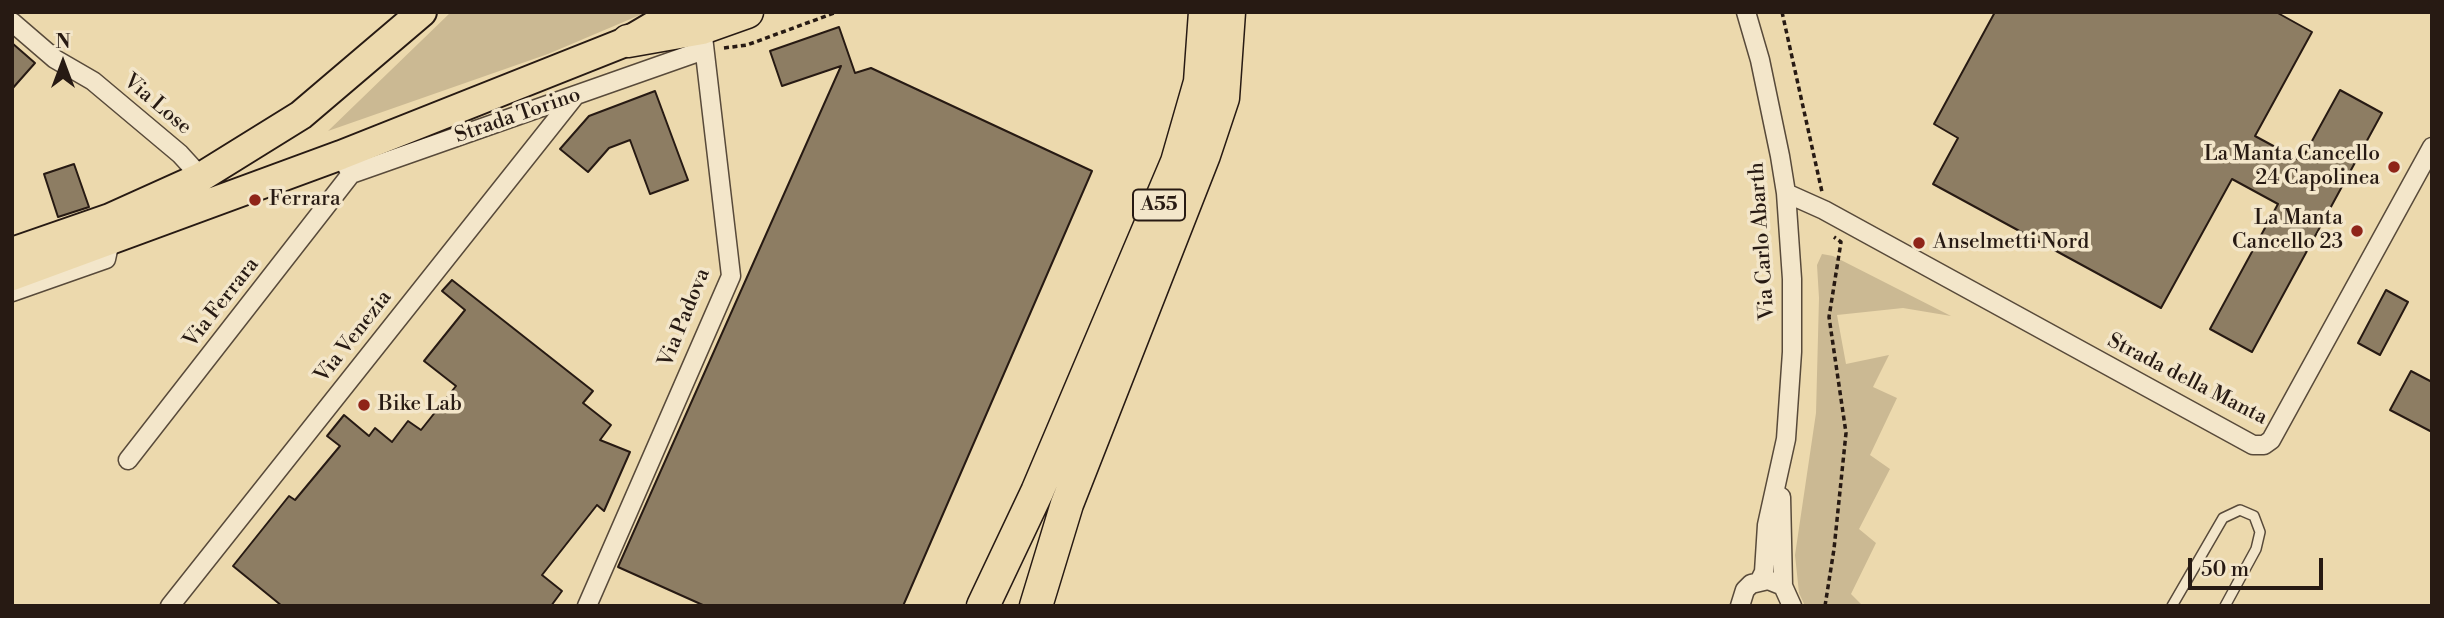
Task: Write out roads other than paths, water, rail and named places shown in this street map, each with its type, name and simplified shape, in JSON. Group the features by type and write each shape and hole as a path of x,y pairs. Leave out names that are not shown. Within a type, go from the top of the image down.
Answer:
{"highway":[{"path":"628,41 747,12"},
{"path":"1081,389 1120,256 1176,114 1188,58 1187,12"},
{"name":"A55","path":"995,601 1177,162 1193,113 1204,52 1205,12"},
{"name":"A55","path":"995,601 1067,504 1204,155 1223,98 1229,12"},
{"path":"1036,606 1067,504"}],"main road":[{"path":"12,252 110,218 201,177 301,115 422,12"},
{"name":"Strada Torino","path":"12,276 346,164 628,41"}],"street":[{"name":"Via Carlo Abarth","path":"1740,606 1745,590 1760,580 1764,572 1767,525 1786,439 1793,316 1786,193 1769,98 1746,12"},
{"name":"Via Lose","path":"12,22 55,59 93,81 180,154 201,177"},
{"name":"Strada Torino","path":"346,164 575,96 696,26"},
{"name":"Via Padova","path":"587,606 730,276 696,26"},
{"name":"Via Venezia","path":"170,606 575,96"},
{"name":"Strada della Manta","path":"1786,193 1824,210 2253,444 2264,446 2271,439 2432,147"},
{"name":"Via Ferrara","path":"128,460 346,164"},
{"name":"Strada Torino","path":"12,292 106,259 110,241"},
{"name":"Via Carlo Abarth","path":"1781,469 1783,586 1792,606"},
{"path":"1760,580 1783,586"}],"lane":[{"path":"2172,606 2223,518 2240,510 2254,516 2260,533 2256,550 2225,606"}],"place":[{"name":"La Manta Cancello 24 Capolinea","path":"2394,167"},
{"name":"Ferrara","path":"255,200"},
{"name":"La Manta Cancello 23","path":"2357,231"},
{"name":"Anselmetti Nord","path":"1919,243"},
{"name":"Bike Lab","path":"364,405"}]}
